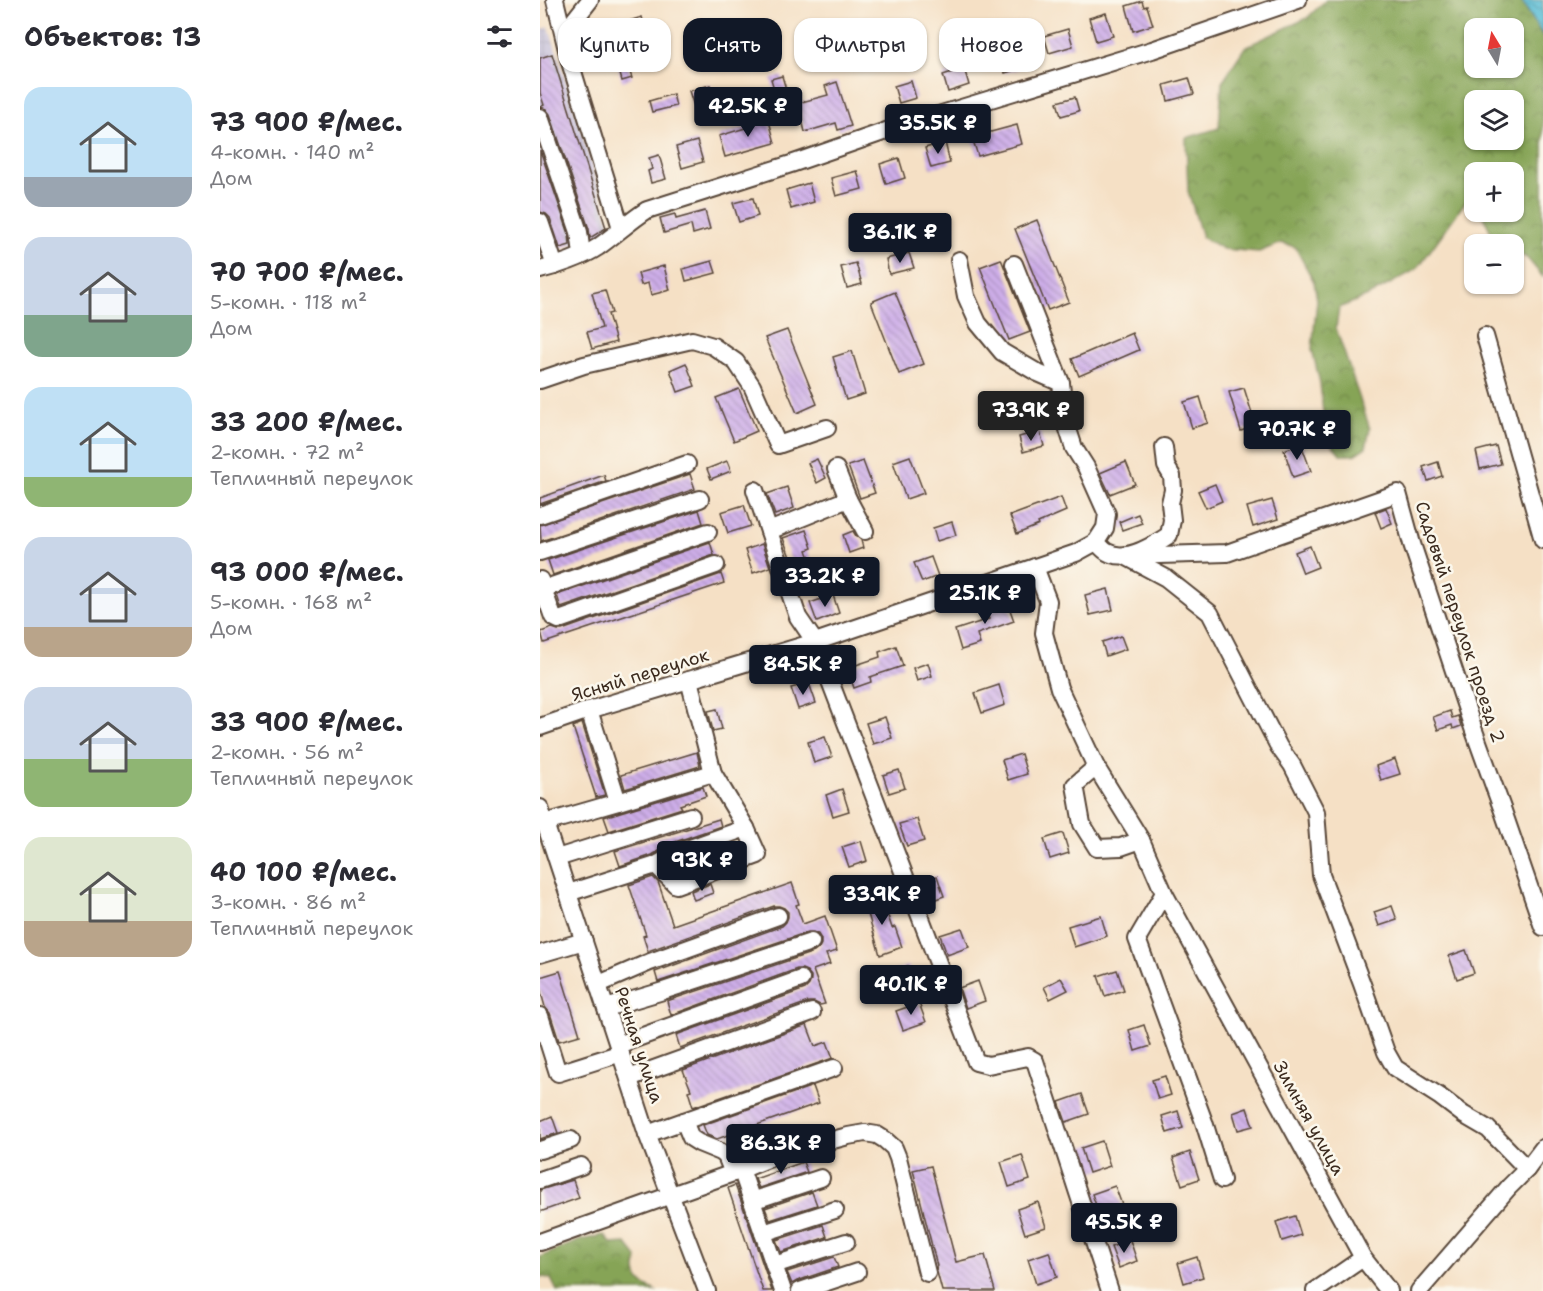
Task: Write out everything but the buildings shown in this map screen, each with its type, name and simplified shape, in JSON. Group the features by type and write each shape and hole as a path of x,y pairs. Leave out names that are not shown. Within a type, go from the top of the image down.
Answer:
{"street":[{"path":"555,0 560,18"},
{"path":"576,18 590,0"},
{"path":"540,222 547,268 596,248 647,210 889,130 1152,50 1298,0"},
{"path":"573,72 621,228"},
{"path":"540,117 579,232 582,254"},
{"path":"959,260 966,296 978,322 996,345 1002,352 1038,374 1061,383"},
{"path":"1014,264 1061,383 1065,420 1074,448 1086,466 1107,514 1105,528 1096,542 1107,552 1125,556 1166,578 1210,613 1279,747 1292,765 1316,812 1321,875 1386,1052 1395,1068 1488,1129 1527,1168"},
{"path":"1485,336 1543,540"},
{"path":"540,380 584,365 692,340 713,346 736,362 752,386 778,445 827,428"},
{"path":"1125,556 1154,545 1169,535 1173,490 1172,476 1166,466 1164,447"},
{"path":"540,515 687,465"},
{"path":"836,470 848,500 865,531"},
{"path":"755,490 798,617 816,642 976,1062 988,1065 1028,1057 1035,1061 1110,1291"},
{"name":"Садовый переулок проезд 2","path":"1125,556 1227,553 1398,494 1473,728 1543,927"},
{"path":"540,552 700,499"},
{"path":"769,531 848,500"},
{"path":"708,532 542,584 553,617 559,620 716,565"},
{"name":"Ясный переулок","path":"540,727 589,710 816,642 1076,553 1096,542"},
{"name":"Зимняя улица","path":"1035,567 1048,601 1044,633 1059,688 1096,767 1141,840 1164,893 1363,1258 1389,1291"},
{"path":"656,865 676,885 758,855 746,828 713,773 689,681"},
{"path":"589,710 618,802"},
{"path":"1096,767 1075,784 1082,824 1097,848 1121,847 1141,840"},
{"path":"544,825 713,773"},
{"path":"557,858 691,816"},
{"name":"Речная улица","path":"544,825 557,858 647,1134 707,1291"},
{"path":"568,893 656,865 679,852 746,828"},
{"path":"1164,893 1137,939 1204,1122 1222,1180"},
{"path":"599,984 650,962 778,916"},
{"path":"540,954 584,941"},
{"path":"606,1008 811,942"},
{"path":"540,1016 558,1073 801,979"},
{"path":"629,1078 812,1011"},
{"path":"647,1134 834,1068"},
{"path":"684,1121 691,1138 721,1152 737,1171 752,1201 783,1291"},
{"path":"540,1242 780,1154 864,1133 877,1135 894,1148 927,1273"},
{"path":"540,1150 571,1140"},
{"path":"1419,1291 1543,1148"},
{"path":"540,1180 581,1166"},
{"path":"752,1201 821,1178"},
{"path":"763,1233 835,1210"},
{"path":"774,1265 846,1242"},
{"path":"1315,1291 1363,1258"},
{"path":"800,1291 857,1272"}],"shaded area":[{"path":"549,27 558,56 558,72 563,72 612,231 540,254 540,30"}],"green space":[{"path":"1326,0 1521,0 1543,36 1543,277 1524,256 1524,234 1492,234 1486,222 1524,222 1524,162 1464,162 1464,204 1417,269 1368,296 1339,308 1336,328 1370,429 1366,447 1354,455 1341,455 1332,444 1324,423 1320,383 1312,349 1317,300 1314,282 1295,247 1281,243 1259,252 1223,249 1202,237 1188,191 1186,138 1219,128 1222,82 1245,47 1307,18"},
{"path":"604,1235 612,1244 626,1243 637,1257 636,1271 639,1280 656,1291 557,1291 551,1279 540,1276 540,1257 581,1240"}],"water":[{"path":"1521,0 1543,0 1543,36"}]}
